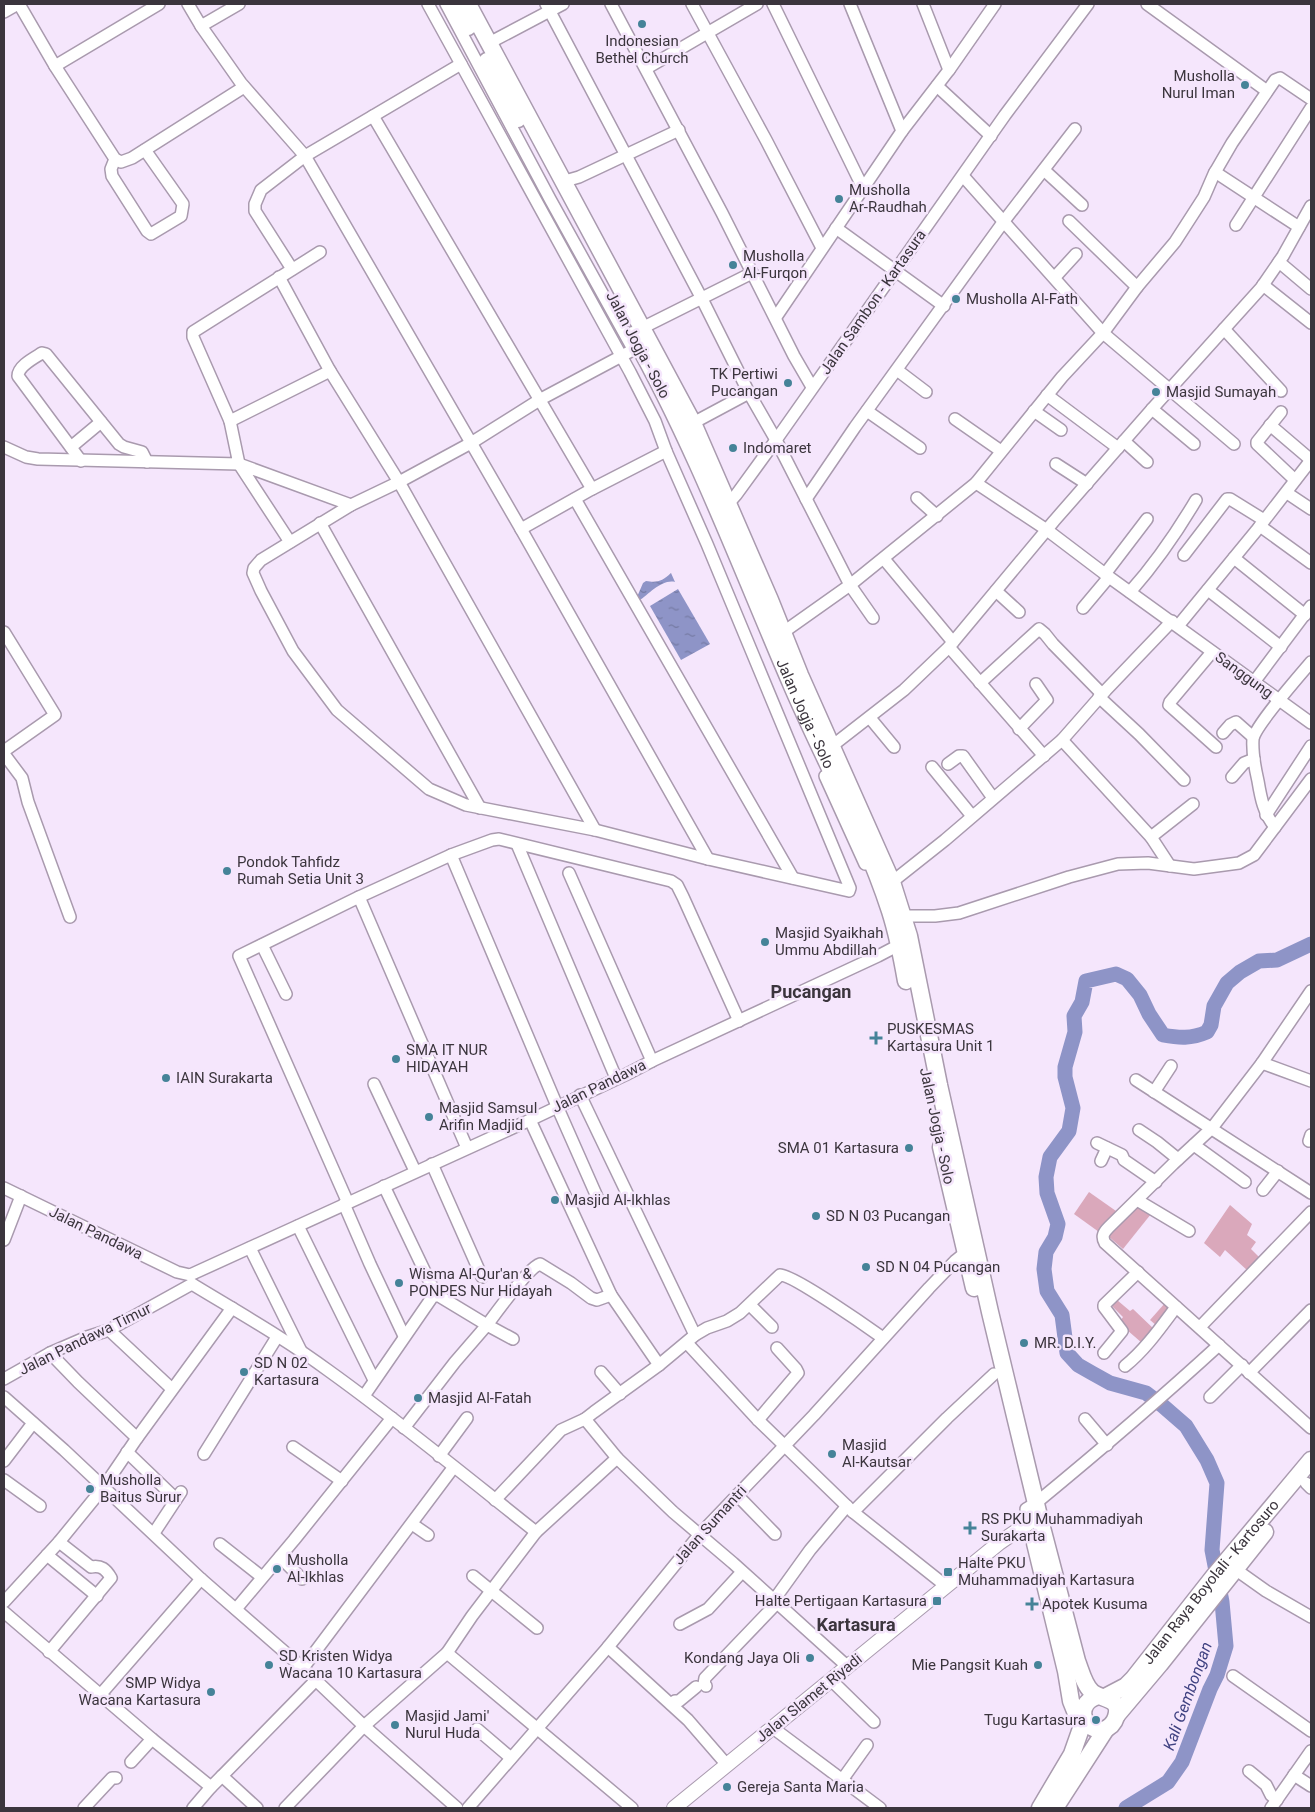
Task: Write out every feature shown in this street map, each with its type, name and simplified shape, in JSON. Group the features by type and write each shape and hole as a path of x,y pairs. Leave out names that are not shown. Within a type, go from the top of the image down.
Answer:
{"highway":[{"name":"Jalan Jogja - Solo","path":"456,4 621,319 641,341 693,424 723,506 778,636 886,883 903,916 965,1253 994,1374 1022,1467"},
{"name":"Jalan Jogja - Solo","path":"468,4 565,181 680,425 723,506"},
{"name":"Jalan Jogja - Solo","path":"778,636 800,675 832,746 886,883 898,945 990,1312 1022,1467"},
{"name":"Jalan Raya Boyolali - Kartosuro","path":"1117,1715 1216,1593 1225,1572 1311,1460"},
{"path":"1022,1467 1066,1671 1070,1701 1076,1711 1092,1728 1106,1729"},
{"name":"Jalan Raya Boyolali - Kartosuro","path":"1102,1696 1126,1686 1133,1679 1225,1572 1310,1483"},
{"path":"1033,1512 1077,1661 1088,1686 1093,1692 1111,1700 1115,1705 1117,1715 1055,1808"},
{"path":"1040,1808 1072,1754 1084,1718 1083,1712 1086,1703 1090,1699 1102,1696"}],"main road":[{"name":"Jalan Slamet Riyadi","path":"674,1808 999,1543 1033,1512"}],"street":[{"path":"4,12 18,4 55,66 115,159 125,161 145,150 244,86"},
{"path":"55,66 159,4"},
{"path":"188,4 244,86 305,156 521,529 708,859"},
{"path":"202,26 239,4"},
{"path":"428,4 620,355 655,421 850,888 849,891 708,859 595,830 466,805 428,789 337,710 293,651 253,573 257,563 320,523 470,443 541,399 620,355 702,299 752,273"},
{"path":"446,4 550,199 621,319"},
{"path":"489,43 548,7 563,4"},
{"path":"611,4 647,68 776,317 794,356 812,387"},
{"path":"692,4 822,248"},
{"path":"647,68 757,4"},
{"path":"772,4 863,188"},
{"path":"850,4 902,131"},
{"path":"923,4 949,70"},
{"path":"776,317 902,131 949,70 995,4"},
{"name":"Jalan Sambon - Kartasura","path":"723,506 776,440 991,136 1088,4"},
{"path":"1147,4 1268,92"},
{"path":"548,7 776,440 850,585 873,618"},
{"path":"292,269 255,211 255,204 261,190 305,156 460,64"},
{"path":"778,636 850,585 976,483 1047,395 1102,333 1137,286 1181,233 1204,197 1215,172 1232,143 1275,80 1280,78 1311,99"},
{"path":"937,86 991,136"},
{"path":"1236,224 1311,108"},
{"path":"373,116 592,488"},
{"path":"806,499 1004,221 1075,128"},
{"path":"565,181 579,177 679,130"},
{"path":"115,159 111,169 112,176 147,231 151,234 181,216 183,204 145,150"},
{"path":"1044,170 1082,205"},
{"path":"1215,172 1300,227"},
{"path":"963,176 1055,277 1102,333 1234,444"},
{"path":"832,746 870,718 923,674 951,644 1168,390 1261,289 1311,206"},
{"path":"1069,221 1137,286"},
{"path":"836,228 944,306"},
{"path":"290,542 239,464 230,421 193,332 320,252"},
{"path":"1055,277 1076,254"},
{"path":"1279,262 1311,289"},
{"path":"279,277 330,371 399,482 595,830"},
{"path":"1261,289 1311,323"},
{"path":"1224,329 1281,391"},
{"path":"641,341 767,643 868,871 886,883 972,816 1062,740 1101,695 1208,590 1311,460 1270,425"},
{"path":"81,460 18,376 18,370 42,353 46,354 121,446 142,452 147,462"},
{"path":"897,370 926,392"},
{"path":"230,421 330,371"},
{"path":"693,424 750,393"},
{"path":"1047,395 1147,462"},
{"path":"1152,409 1194,444"},
{"path":"867,411 920,448"},
{"path":"1034,411 1060,430"},
{"path":"1281,412 1257,442 1257,445 1295,480"},
{"path":"955,419 1001,451"},
{"path":"71,447 101,422"},
{"path":"4,448 26,457 239,464 351,505"},
{"path":"521,529 592,488 666,451"},
{"path":"1056,464 1086,484"},
{"name":"Sanggung","path":"976,483 1047,530 1107,576 1311,723"},
{"path":"1287,492 1311,509"},
{"path":"917,498 937,516"},
{"path":"1184,556 1227,498 1262,523 1311,563"},
{"path":"575,499 793,878"},
{"path":"1130,592 1143,578 1178,531 1196,500"},
{"path":"1083,608 1147,519"},
{"path":"320,523 480,808"},
{"path":"884,558 980,683 1044,756"},
{"path":"1234,558 1308,610 1254,682"},
{"path":"1208,590 1281,647"},
{"path":"996,591 1020,612"},
{"path":"980,683 1039,630 1045,634 1101,695 1184,780"},
{"path":"4,632 55,715 4,752 22,778 28,802 70,917"},
{"path":"1212,652 1169,705 1216,747"},
{"path":"1276,828 1266,815 1260,794 1254,760 1253,737 1279,700 1311,662"},
{"path":"1019,729 1047,700 1036,684"},
{"path":"870,718 894,747"},
{"path":"1223,733 1230,725 1236,722 1253,737"},
{"path":"1062,740 1151,836 1170,866"},
{"path":"1266,815 1311,746"},
{"path":"948,764 959,756 963,756 993,798"},
{"path":"1232,777 1244,763 1254,760"},
{"path":"932,767 972,816"},
{"path":"903,916 935,916 959,913 1069,877 1118,864 1141,863 1194,869 1239,864 1254,855 1276,828 1311,778"},
{"path":"1151,836 1193,804"},
{"path":"404,1336 239,956 359,897 451,855 499,839 674,882 683,897 739,1021"},
{"path":"517,844 616,1078"},
{"path":"451,855 598,1199"},
{"path":"569,873 652,1061"},
{"path":"359,897 467,1148"},
{"path":"262,945 286,994"},
{"name":"Jalan Pandawa","path":"4,1188 190,1280 250,1248 530,1120 652,1061 871,960 898,945"},
{"path":"1311,991 1262,1063 1212,1128 1106,1230 1103,1237 1105,1242 1311,1428"},
{"path":"1262,1063 1311,1081"},
{"path":"1154,1092 1171,1066"},
{"path":"1136,1080 1311,1193"},
{"path":"374,1084 415,1171"},
{"path":"580,1095 691,1339 758,1420 784,1446 850,1509 946,1586"},
{"path":"530,1120 610,1295 659,1365"},
{"path":"1138,1130 1178,1159"},
{"path":"1101,1161 1102,1145 1122,1156 1124,1160 1156,1182"},
{"path":"1194,1145 1245,1182"},
{"path":"432,1164 482,1277"},
{"path":"1263,1190 1278,1172"},
{"path":"384,1186 436,1295 513,1339"},
{"path":"4,1240 21,1196"},
{"path":"1137,1200 1189,1231"},
{"path":"1200,1327 1311,1212"},
{"path":"298,1226 374,1380"},
{"path":"250,1248 302,1353"},
{"name":"Jalan Sumantri","path":"468,1808 608,1647 700,1534 784,1446 940,1276 965,1253"},
{"path":"404,1428 455,1362 538,1264 543,1265 591,1298 598,1300 610,1295"},
{"path":"1104,1353 1122,1332 1104,1305 1138,1272"},
{"path":"495,1500 561,1430 585,1419 707,1328 731,1320 750,1305 778,1277 783,1275 809,1289 884,1338"},
{"path":"190,1280 364,1396 536,1532"},
{"name":"Jalan Pandawa Timur","path":"4,1379 50,1353 109,1330 190,1280"},
{"path":"364,1396 430,1298 436,1295"},
{"path":"750,1305 772,1328"},
{"path":"1125,1366 1157,1331 1176,1306"},
{"path":"4,1602 48,1555 103,1488 172,1389 232,1308"},
{"path":"1210,1397 1246,1369 1311,1310"},
{"path":"109,1330 172,1389"},
{"path":"204,1454 277,1337"},
{"path":"1033,1512 1218,1345"},
{"path":"758,1420 798,1373 776,1348"},
{"path":"50,1353 137,1438"},
{"path":"601,1372 620,1394"},
{"path":"671,1704 679,1701 704,1684 705,1678 776,1602 810,1550 850,1509 994,1374"},
{"path":"4,1397 201,1579 304,1668 443,1804 457,1808"},
{"path":"236,1609 392,1418"},
{"path":"439,1456 467,1418"},
{"path":"585,1419 617,1458 673,1512 848,1667"},
{"path":"1085,1419 1107,1445"},
{"path":"4,1461 34,1423"},
{"path":"293,1447 342,1481"},
{"path":"127,1452 179,1495 154,1534"},
{"path":"286,1808 364,1726 447,1653 536,1532 617,1458"},
{"path":"304,1668 454,1468"},
{"path":"4,1480 40,1506"},
{"path":"737,1495 775,1534"},
{"path":"412,1524 428,1535"},
{"path":"49,1652 110,1580 110,1576 101,1566 91,1567 59,1542"},
{"path":"220,1544 262,1578"},
{"path":"48,1555 97,1596"},
{"path":"280,1557 302,1579"},
{"path":"680,1624 708,1609 742,1572"},
{"path":"1225,1572 1272,1594 1311,1617"},
{"path":"472,1576 492,1590 537,1628"},
{"path":"101,1694 201,1579"},
{"path":"4,1612 211,1787"},
{"path":"608,1647 688,1720 727,1765"},
{"path":"447,1653 632,1808"},
{"path":"1233,1676 1311,1732"},
{"path":"193,1808 211,1787 316,1680"},
{"path":"832,1680 874,1722"},
{"path":"772,1728 842,1780 864,1804 880,1808"},
{"path":"477,1729 511,1758"},
{"path":"131,1762 152,1739"},
{"path":"842,1780 867,1745"},
{"path":"1274,1804 1311,1751"},
{"path":"1249,1771 1266,1785 1274,1804"},
{"path":"1294,1775 1311,1786"},
{"path":"222,1776 257,1808"},
{"path":"84,1808 112,1778 116,1778"}],"shaded area":[{"path":"1089,1192 1116,1211 1099,1232 1074,1214"},
{"path":"1138,1204 1151,1214 1123,1249 1108,1236"},
{"path":"1230,1205 1252,1224 1247,1235 1256,1242 1251,1249 1259,1257 1248,1271 1225,1250 1220,1257 1204,1243"},
{"path":"1117,1300 1130,1311 1133,1309 1155,1330 1142,1343 1119,1323 1123,1317 1112,1306"},
{"path":"1165,1303 1171,1308 1157,1326 1150,1320"}],"water":[{"path":"671,573 675,582 661,585 639,601 637,597 643,583 646,581 660,581"},
{"path":"678,589 710,644 681,660 650,606"}],"waterway":[{"name":"Kali Gembongan","path":"1126,1808 1168,1782 1182,1762 1217,1675 1226,1646 1222,1602 1212,1550 1217,1483 1207,1460 1186,1426 1163,1406 1146,1393 1110,1383 1078,1365 1067,1353 1062,1315 1047,1291 1044,1269 1046,1252 1055,1237 1058,1224 1047,1193 1046,1177 1050,1157 1069,1131 1073,1108 1065,1077 1065,1067 1075,1032 1074,1016 1082,1002 1086,981 1116,974 1127,979 1140,995 1149,1014 1163,1035 1174,1037 1196,1036 1207,1032 1211,1025 1214,1006 1227,983 1240,972 1259,961 1277,960 1311,944"}],"place":[{"name":"Indonesian Bethel Church","path":"642,24"},
{"name":"Musholla Nurul Iman","path":"1245,85"},
{"name":"Musholla Ar-Raudhah","path":"839,199"},
{"name":"Musholla Al-Furqon","path":"733,265"},
{"name":"Musholla Al-Fath","path":"956,299"},
{"name":"TK Pertiwi Pucangan","path":"788,383"},
{"name":"Masjid Sumayah","path":"1156,392"},
{"name":"Indomaret","path":"733,448"},
{"name":"Pondok Tahfidz Rumah Setia Unit 3","path":"227,871"},
{"name":"Masjid Syaikhah Ummu Abdillah","path":"765,942"},
{"name":"PUSKESMAS Kartasura Unit 1","path":"876,1038"},
{"name":"SMA IT NUR HIDAYAH","path":"396,1059"},
{"name":"IAIN Surakarta","path":"166,1078"},
{"name":"Masjid Samsul Arifin Madjid","path":"429,1117"},
{"name":"SMA 01 Kartasura","path":"909,1148"},
{"name":"Masjid Al-Ikhlas","path":"555,1200"},
{"name":"SD N 03 Pucangan","path":"816,1216"},
{"name":"SD N 04 Pucangan","path":"866,1267"},
{"name":"Wisma Al-Qur'an & PONPES Nur Hidayah","path":"399,1283"},
{"name":"MR. D.I.Y.","path":"1024,1343"},
{"name":"SD N 02 Kartasura","path":"244,1372"},
{"name":"Masjid Al-Fatah","path":"418,1398"},
{"name":"Masjid Al-Kautsar","path":"832,1454"},
{"name":"Musholla Baitus Surur","path":"90,1489"},
{"name":"RS PKU Muhammadiyah Surakarta","path":"970,1528"},
{"name":"Musholla Al-Ikhlas","path":"277,1569"},
{"name":"Halte PKU Muhammadiyah Kartasura","path":"948,1572"},
{"name":"Halte Pertigaan Kartasura","path":"937,1601"},
{"name":"Apotek Kusuma","path":"1032,1604"},
{"name":"Kondang Jaya Oli","path":"810,1658"},
{"name":"SD Kristen Widya Wacana 10 Kartasura","path":"269,1665"},
{"name":"Mie Pangsit Kuah","path":"1038,1665"},
{"name":"SMP Widya Wacana Kartasura","path":"211,1692"},
{"name":"Tugu Kartasura","path":"1096,1720"},
{"name":"Masjid Jami' Nurul Huda","path":"395,1725"},
{"name":"Gereja Santa Maria","path":"727,1787"}],"district":[{"name":"Pucangan","path":"811,992"},
{"name":"Kartasura","path":"856,1625"}]}
